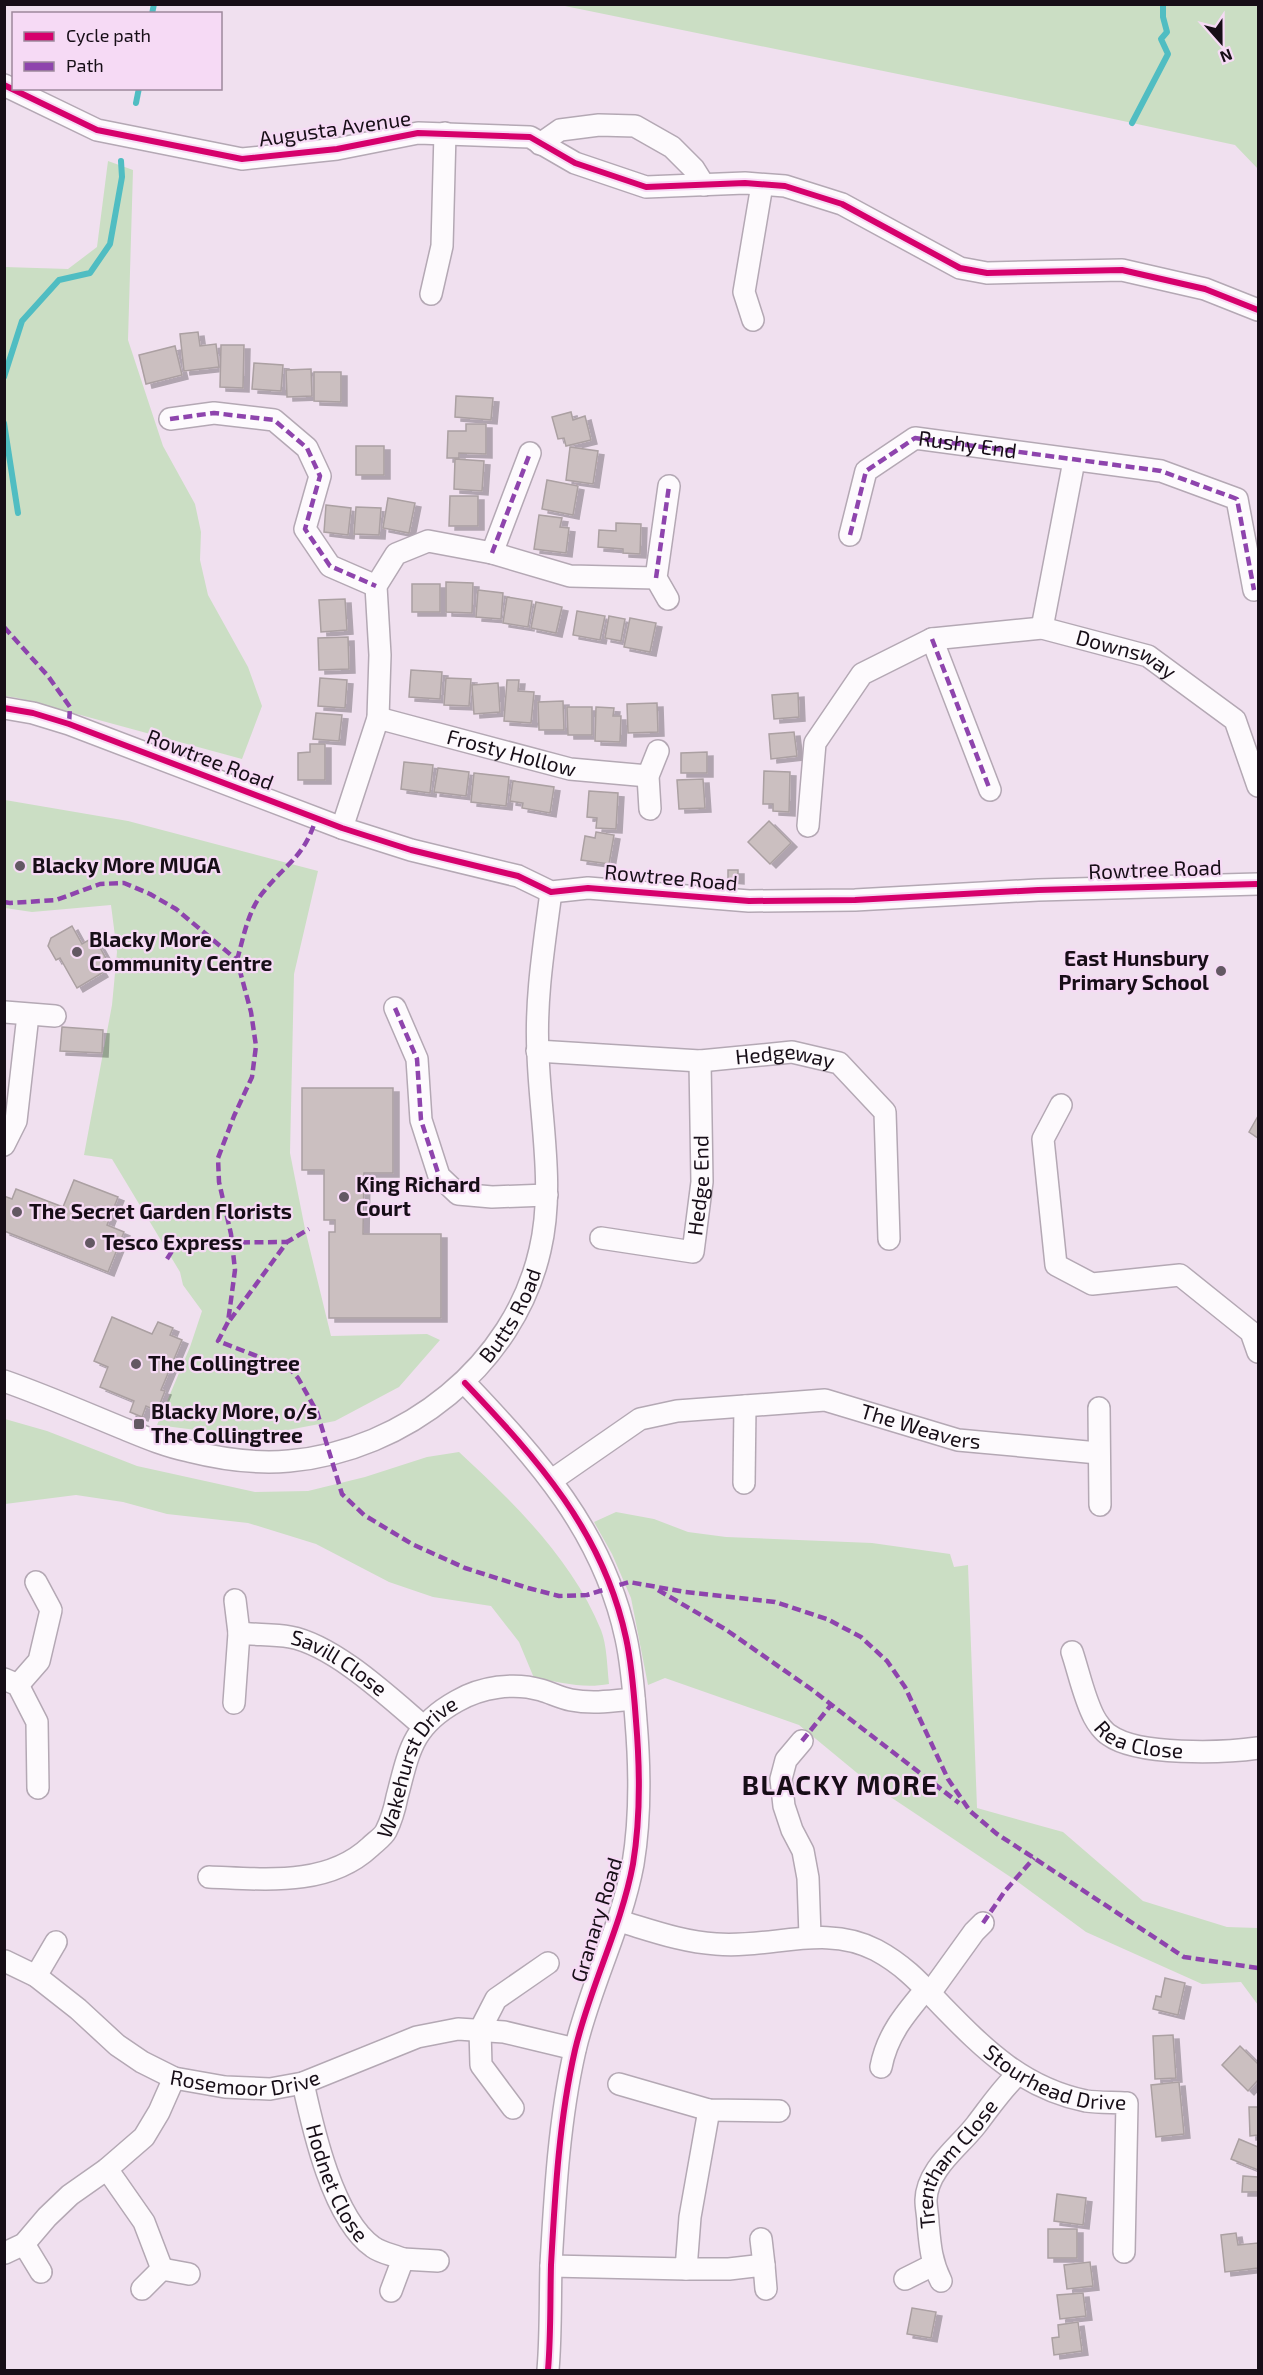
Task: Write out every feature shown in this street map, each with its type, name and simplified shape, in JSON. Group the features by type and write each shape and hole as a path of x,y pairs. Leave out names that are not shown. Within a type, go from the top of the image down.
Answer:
{"street":[{"name":"Augusta Avenue","path":"14,90 97,130 242,159 338,149 418,133 530,137 575,164 646,188 745,183 785,186 842,204 960,268 987,273 1122,270 1205,289 1258,310"},
{"path":"540,144 560,130 599,125 635,126 672,147 694,169 704,185"},
{"path":"431,294 442,246 445,133"},
{"path":"753,320 744,292 762,185"},
{"path":"170,419 214,413 274,420 307,448 320,476 305,528 330,566 376,585"},
{"name":"Rushy End","path":"850,535 866,471 915,438 1161,471 1237,499 1254,590"},
{"path":"492,553 530,453"},
{"path":"1042,628 1074,461"},
{"path":"668,599 656,578 669,486"},
{"path":"342,828 378,718 380,655 376,585 396,554 428,541 492,553 570,576 656,578"},
{"name":"Downsway","path":"808,826 815,743 862,674 932,639 1042,628 1148,656 1157,662 1235,720 1258,786"},
{"path":"932,639 990,790"},
{"name":"Rowtree Road","path":"4,708 69,724 342,828 411,850 518,876 551,892 588,888 749,901 855,900 1038,890 1258,884"},
{"name":"Frosty Hollow","path":"378,718 570,769 648,776"},
{"path":"650,809 648,776 658,751"},
{"name":"Butts Road","path":"4,1381 170,1447 241,1460 288,1461 330,1454 383,1436 426,1413 465,1383 501,1338 524,1297 540,1250 547,1195 537,1051 539,991 551,892"},
{"path":"395,1008 417,1059 421,1120 439,1176 458,1194 492,1197 547,1195"},
{"path":"5,1012 55,1016"},
{"path":"4,1145 16,1121 28,1015"},
{"name":"Hedgeway","path":"537,1051 700,1061 792,1052 839,1063 885,1112 889,1239"},
{"name":"Hedge End","path":"601,1239 693,1252 702,1182 700,1061"},
{"path":"1061,1105 1043,1139 1056,1265 1092,1284 1180,1275 1251,1332 1258,1352"},
{"name":"Granary Road","path":"465,1383 518,1439 552,1480 591,1541 612,1588 627,1638 640,1768 639,1820 633,1865 619,1921 593,1990 575,2049 564,2110 551,2266 552,2331 549,2370"},
{"name":"The Weavers","path":"552,1480 640,1419 677,1411 825,1400 958,1440 1098,1453"},
{"path":"744,1483 745,1406"},
{"path":"1099,1408 1098,1453 1101,1505"},
{"path":"36,1582 51,1610 39,1661 11,1682 37,1722 38,1788"},
{"path":"234,1703 239,1633 235,1600"},
{"name":"Savill Close","path":"239,1633 291,1637 326,1651 384,1693 423,1726"},
{"name":"Rea Close","path":"1072,1652 1095,1718 1109,1735 1136,1746 1173,1750 1228,1752 1258,1749"},
{"name":"Wakehurst Drive","path":"210,1878 288,1879 325,1873 358,1858 386,1833 410,1748 423,1726 457,1700 490,1688 521,1687 538,1689 571,1700 601,1703 634,1699"},
{"path":"802,1741 786,1760 781,1779 784,1806 792,1830 803,1851 808,1878 810,1936"},
{"name":"Stourhead Drive","path":"619,1921 684,1940 716,1944 751,1945 810,1936 843,1938 874,1949 903,1966 979,2044 1017,2074 1054,2093 1089,2102 1127,2103 1124,2252"},
{"path":"881,2067 885,2047 906,2012 928,1991 983,1923"},
{"path":"36,1976 56,1942"},
{"name":"Rosemoor Drive","path":"5,1961 36,1976 78,2009 117,2045 142,2062 174,2078 225,2087 270,2089 303,2083 417,2037 458,2029 504,2032 575,2049"},
{"path":"513,2108 481,2065 480,2030 496,1999 548,1963"},
{"name":"Trentham Close","path":"905,2279 937,2273 929,2246 926,2199 932,2179 942,2162 1017,2074"},
{"path":"40,2272 15,2248 70,2195 107,2169 144,2137 159,2112 174,2078"},
{"name":"Hodnet Close","path":"303,2083 313,2133 326,2169 355,2228 373,2247 403,2259 438,2261"},
{"path":"619,2084 709,2110 779,2111"},
{"path":"686,2270 690,2217 709,2110"},
{"path":"107,2169 144,2222 162,2269"},
{"path":"761,2239 766,2289"},
{"path":"391,2291 403,2259"},
{"path":"551,2266 686,2270 764,2265"},
{"path":"162,2269 189,2274"},
{"path":"142,2289 162,2269"}],"green space":[{"path":"560,5 1258,5 1258,169 1235,145"},
{"path":"108,161 133,170 128,340 163,446 195,504 201,532 200,560 208,595 248,667 262,706 242,759 5,696 5,267 68,269 97,247"},
{"path":"5,800 128,821 318,871 294,974 290,1153 305,1229 331,1336 427,1334 440,1340 399,1387 335,1421 251,1437 157,1425 190,1347 202,1311 183,1285 180,1272 112,1159 84,1155 112,1005 117,952 111,905 32,912 5,908"},
{"path":"5,1419 47,1431 137,1466 255,1492 308,1491 365,1477 427,1457 459,1452 540,1534 574,1579 589,1604 603,1636 609,1684 581,1685 534,1678 519,1642 491,1606 433,1597 389,1582 316,1544 248,1523 167,1514 123,1502 76,1495 5,1504"},
{"path":"616,1512 654,1519 688,1532 726,1537 872,1543 950,1554 954,1567 968,1565 977,1808 1063,1832 1143,1901 1227,1927 1258,1928 1258,2005 1241,1982 1202,1984 1086,1932 1018,1882 868,1782 799,1725 665,1678 648,1685 631,1598 612,1554 594,1522"}],"building":[{"path":"198,332 200,346 216,344 219,367 184,371 180,334"},
{"path":"221,345 244,345 243,388 220,387"},
{"path":"175,346 182,375 146,384 139,355"},
{"path":"254,363 283,365 281,391 252,389"},
{"path":"311,369 312,396 287,397 286,370"},
{"path":"314,372 341,372 341,402 314,401"},
{"path":"456,396 493,398 491,420 455,417"},
{"path":"571,412 573,420 585,416 591,440 566,446 564,438 558,439 552,417"},
{"path":"466,424 486,424 486,454 459,453 459,458 447,458 448,431 466,431"},
{"path":"356,446 384,446 384,475 356,475"},
{"path":"570,447 598,451 593,484 566,480"},
{"path":"455,459 484,461 482,491 454,489"},
{"path":"547,480 578,486 573,515 542,509"},
{"path":"450,496 478,496 478,526 449,526"},
{"path":"388,498 415,503 409,533 383,528"},
{"path":"326,505 351,508 348,535 324,532"},
{"path":"356,507 381,508 379,535 354,534"},
{"path":"539,515 562,518 560,527 569,528 566,553 534,549"},
{"path":"616,523 641,524 640,554 623,553 623,549 598,547 599,530 616,531"},
{"path":"446,582 473,583 472,613 446,612"},
{"path":"412,584 440,584 440,612 412,612"},
{"path":"478,590 503,593 501,619 476,617"},
{"path":"507,597 532,601 528,627 503,623"},
{"path":"345,599 347,630 321,632 319,600"},
{"path":"536,602 562,607 556,633 531,628"},
{"path":"577,611 605,616 600,640 573,635"},
{"path":"609,616 625,619 621,641 605,638"},
{"path":"630,618 656,623 650,652 624,647"},
{"path":"348,637 349,669 319,670 318,638"},
{"path":"411,670 442,672 440,699 409,697"},
{"path":"320,678 347,680 345,708 318,706"},
{"path":"446,678 471,679 469,706 444,705"},
{"path":"507,680 519,680 518,691 534,692 531,723 504,721"},
{"path":"498,683 500,712 474,714 472,685"},
{"path":"798,693 799,717 774,719 772,695"},
{"path":"563,701 564,730 539,730 538,702"},
{"path":"657,703 658,732 628,733 627,704"},
{"path":"567,707 592,707 592,735 568,735"},
{"path":"596,707 614,708 613,716 621,716 620,742 595,741"},
{"path":"316,713 342,715 339,741 313,739"},
{"path":"794,732 797,756 771,759 769,734"},
{"path":"310,744 325,744 325,780 298,780 298,753 310,752"},
{"path":"707,752 707,773 681,773 681,753"},
{"path":"404,762 433,765 430,793 401,789"},
{"path":"438,768 469,772 466,796 434,792"},
{"path":"764,771 790,772 789,812 773,811 773,804 763,804"},
{"path":"474,773 509,777 506,806 471,802"},
{"path":"703,779 705,808 679,809 677,780"},
{"path":"513,781 554,787 550,813 522,808 523,803 510,801"},
{"path":"589,791 618,793 616,829 596,828 597,818 587,817"},
{"path":"769,821 791,843 770,864 748,842"},
{"path":"596,832 614,835 609,864 581,860 585,836 595,838"},
{"path":"728,870 738,870 738,880 728,879"},
{"name":"Blacky More Community Centre","path":"72,926 82,944 94,937 108,962 99,968 102,973 77,988 60,958 56,960 48,946 51,938"},
{"path":"62,1027 103,1030 102,1053 60,1051"},
{"name":"King Richard Court","path":"302,1088 393,1088 393,1173 364,1173 363,1234 441,1234 441,1318 329,1318 329,1232 335,1232 335,1220 324,1220 324,1170 302,1170"},
{"path":"1258,1116 1258,1138 1249,1132"},
{"path":"74,1180 118,1197 107,1225 124,1232 108,1272 4,1231 4,1196 12,1199 16,1189 63,1207"},
{"name":"The Collingtree","path":"112,1317 152,1334 158,1322 173,1328 170,1335 182,1340 161,1390 165,1391 157,1411 146,1406 142,1417 130,1412 134,1401 100,1387 108,1367 94,1361"},
{"path":"1165,1978 1185,1983 1178,2015 1153,2009 1156,1996 1161,1997"},
{"path":"1173,2035 1176,2078 1155,2079 1153,2036"},
{"path":"1240,2046 1258,2064 1258,2080 1248,2091 1222,2065"},
{"path":"1179,2082 1184,2134 1156,2137 1151,2085"},
{"path":"1249,2107 1258,2107 1258,2135 1250,2136"},
{"path":"1239,2139 1258,2147 1258,2170 1231,2159"},
{"path":"1243,2176 1258,2177 1258,2192 1242,2192"},
{"path":"1057,2194 1086,2198 1083,2225 1054,2221"},
{"path":"1048,2229 1077,2229 1077,2258 1048,2258"},
{"path":"1236,2233 1238,2245 1258,2243 1258,2268 1225,2272 1221,2235"},
{"path":"1090,2262 1093,2286 1067,2289 1064,2265"},
{"path":"1083,2293 1086,2316 1060,2319 1057,2295"},
{"path":"912,2308 936,2312 931,2338 907,2334"},
{"path":"1078,2322 1082,2351 1054,2355 1052,2338 1059,2337 1058,2325"}],"waterway":[{"path":"152,12 154,4"},
{"path":"1132,123 1168,54 1161,39 1167,32 1163,17 1163,4"},
{"path":"136,103 139,90"},
{"path":"4,377 22,321 59,280 90,273 110,244 122,177 121,161"},
{"path":"4,423 18,513"}],"marked path":[{"path":"170,419 214,413 274,420 307,448 320,476 305,529 330,566 376,586"},
{"path":"850,535 866,471 915,438 1161,471 1237,499 1254,590"},
{"path":"492,553 530,453"},
{"path":"656,578 669,486"},
{"path":"4,627 48,676 70,707 69,724"},
{"path":"932,639 990,790"},
{"path":"237,960 247,923 259,897 301,850 312,831 316,818"},
{"path":"4,902 56,900 100,884 124,883 176,909 237,960 251,1012 256,1046 252,1077 218,1158 219,1182 231,1234 235,1270 228,1322 218,1341 290,1369 298,1378 317,1412 342,1494 364,1515 412,1544 465,1568 559,1596 587,1595 629,1582 685,1592 775,1602 827,1619 861,1637 887,1661 905,1687 948,1779 970,1811 997,1834 1184,1957 1258,1968"},
{"path":"395,1008 417,1059 421,1120 439,1176"},
{"path":"230,1320 287,1242 309,1229"},
{"path":"167,1259 174,1248 186,1243 287,1242"},
{"path":"658,1590 725,1629 811,1689 959,1803"},
{"path":"802,1741 831,1705"},
{"path":"983,1923 1005,1891 1034,1858"}],"cycle path":[{"path":"4,85 12,89"},
{"path":"14,90 97,130 242,159 337,149 418,133 530,137 575,163 646,187 745,183 785,186 842,204 960,268 987,273 1122,270 1205,289 1258,310"},
{"path":"4,708 33,713 69,724 342,828 411,850 518,876 551,892 588,888 749,901 855,900 1038,890 1258,884"},
{"path":"465,1383 542,1469 584,1530 615,1599 628,1648 634,1700 639,1775 636,1846 621,1911 581,2026 565,2103 554,2211 548,2370"}],"place":[{"name":"Blacky More MUGA","path":"20,866"},
{"name":"Blacky More Community Centre","path":"77,952"},
{"name":"East Hunsbury Primary School","path":"1221,971"},
{"name":"King Richard Court","path":"344,1197"},
{"name":"The Secret Garden Florists","path":"17,1212"},
{"name":"Tesco Express","path":"90,1243"},
{"name":"The Collingtree","path":"136,1364"},
{"name":"Blacky More, o/s The Collingtree","path":"139,1424"}],"district":[{"name":"BLACKY MORE","path":"840,1786"}]}
